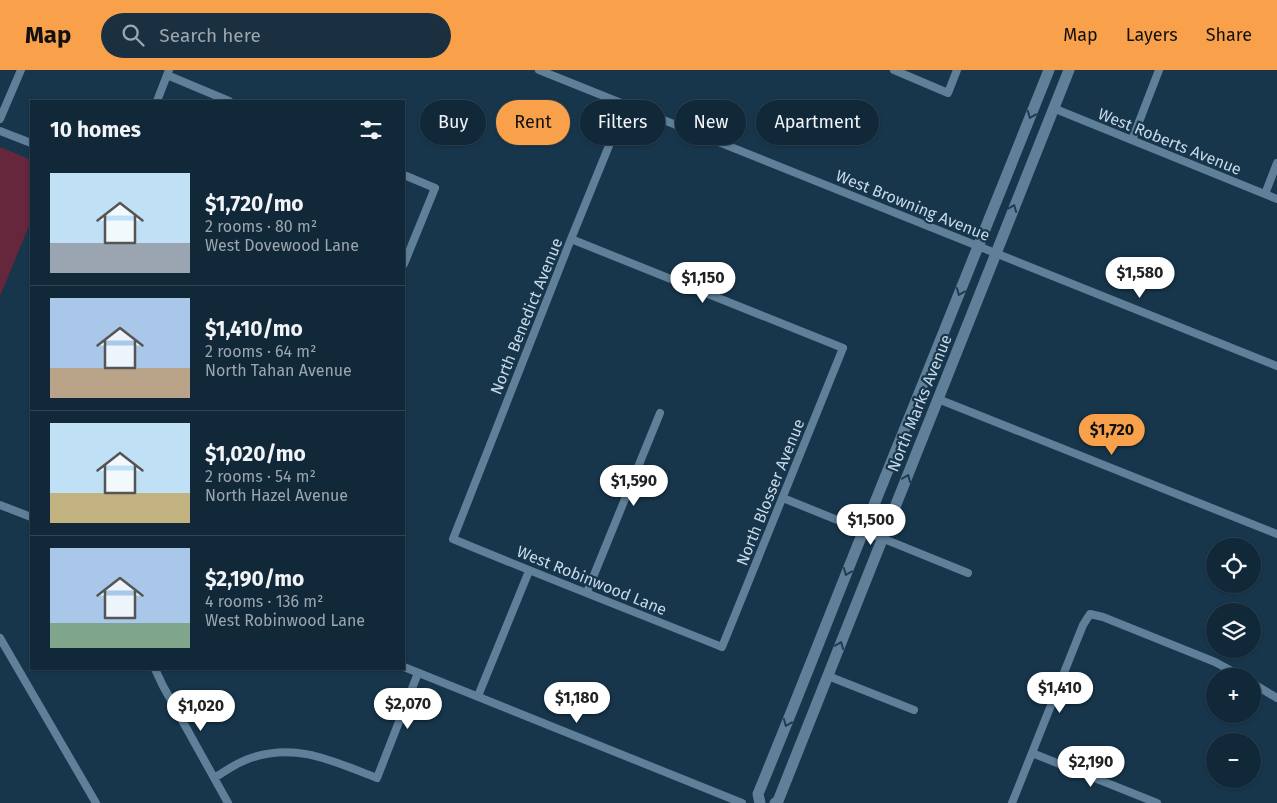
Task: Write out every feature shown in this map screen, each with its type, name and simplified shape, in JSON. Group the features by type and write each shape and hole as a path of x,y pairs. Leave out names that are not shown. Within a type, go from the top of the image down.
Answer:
{"main road":[{"name":"North Marks Avenue","path":"760,803 758,794 1049,70"},
{"name":"North Marks Avenue","path":"775,803 778,801 1069,70"}],"street":[{"path":"0,120 21,70"},
{"name":"West Browning Avenue","path":"539,70 616,100"},
{"path":"894,70 948,92 957,70"},
{"path":"1132,140 1159,70"},
{"path":"157,100 168,73 227,100"},
{"name":"West Roberts Avenue","path":"1053,108 1277,199"},
{"name":"West Browning Avenue","path":"665,120 1277,366"},
{"path":"0,131 30,143"},
{"name":"North Benedict Avenue","path":"453,538 609,145"},
{"path":"1265,194 1277,162"},
{"path":"405,175 435,188 405,262"},
{"name":"North Blosser Avenue","path":"571,239 844,348 722,647"},
{"path":"938,399 1277,534"},
{"path":"587,592 660,413"},
{"path":"783,498 968,572"},
{"path":"0,505 30,518"},
{"name":"West Robinwood Lane","path":"453,538 529,571 587,592 722,647"},
{"path":"478,696 529,571"},
{"path":"1012,803 1083,625 1090,614 1104,617 1226,668"},
{"path":"0,638 96,803"},
{"path":"405,667 742,803"},
{"path":"155,670 162,686 228,803"},
{"path":"214,778 251,758 280,752 298,752 329,759 377,778 418,673"},
{"path":"828,676 914,710"},
{"path":"1261,688 1277,698"},
{"path":"1032,753 1158,803"}],"shaded area":[{"path":"0,147 30,160 30,223 0,296"}]}
